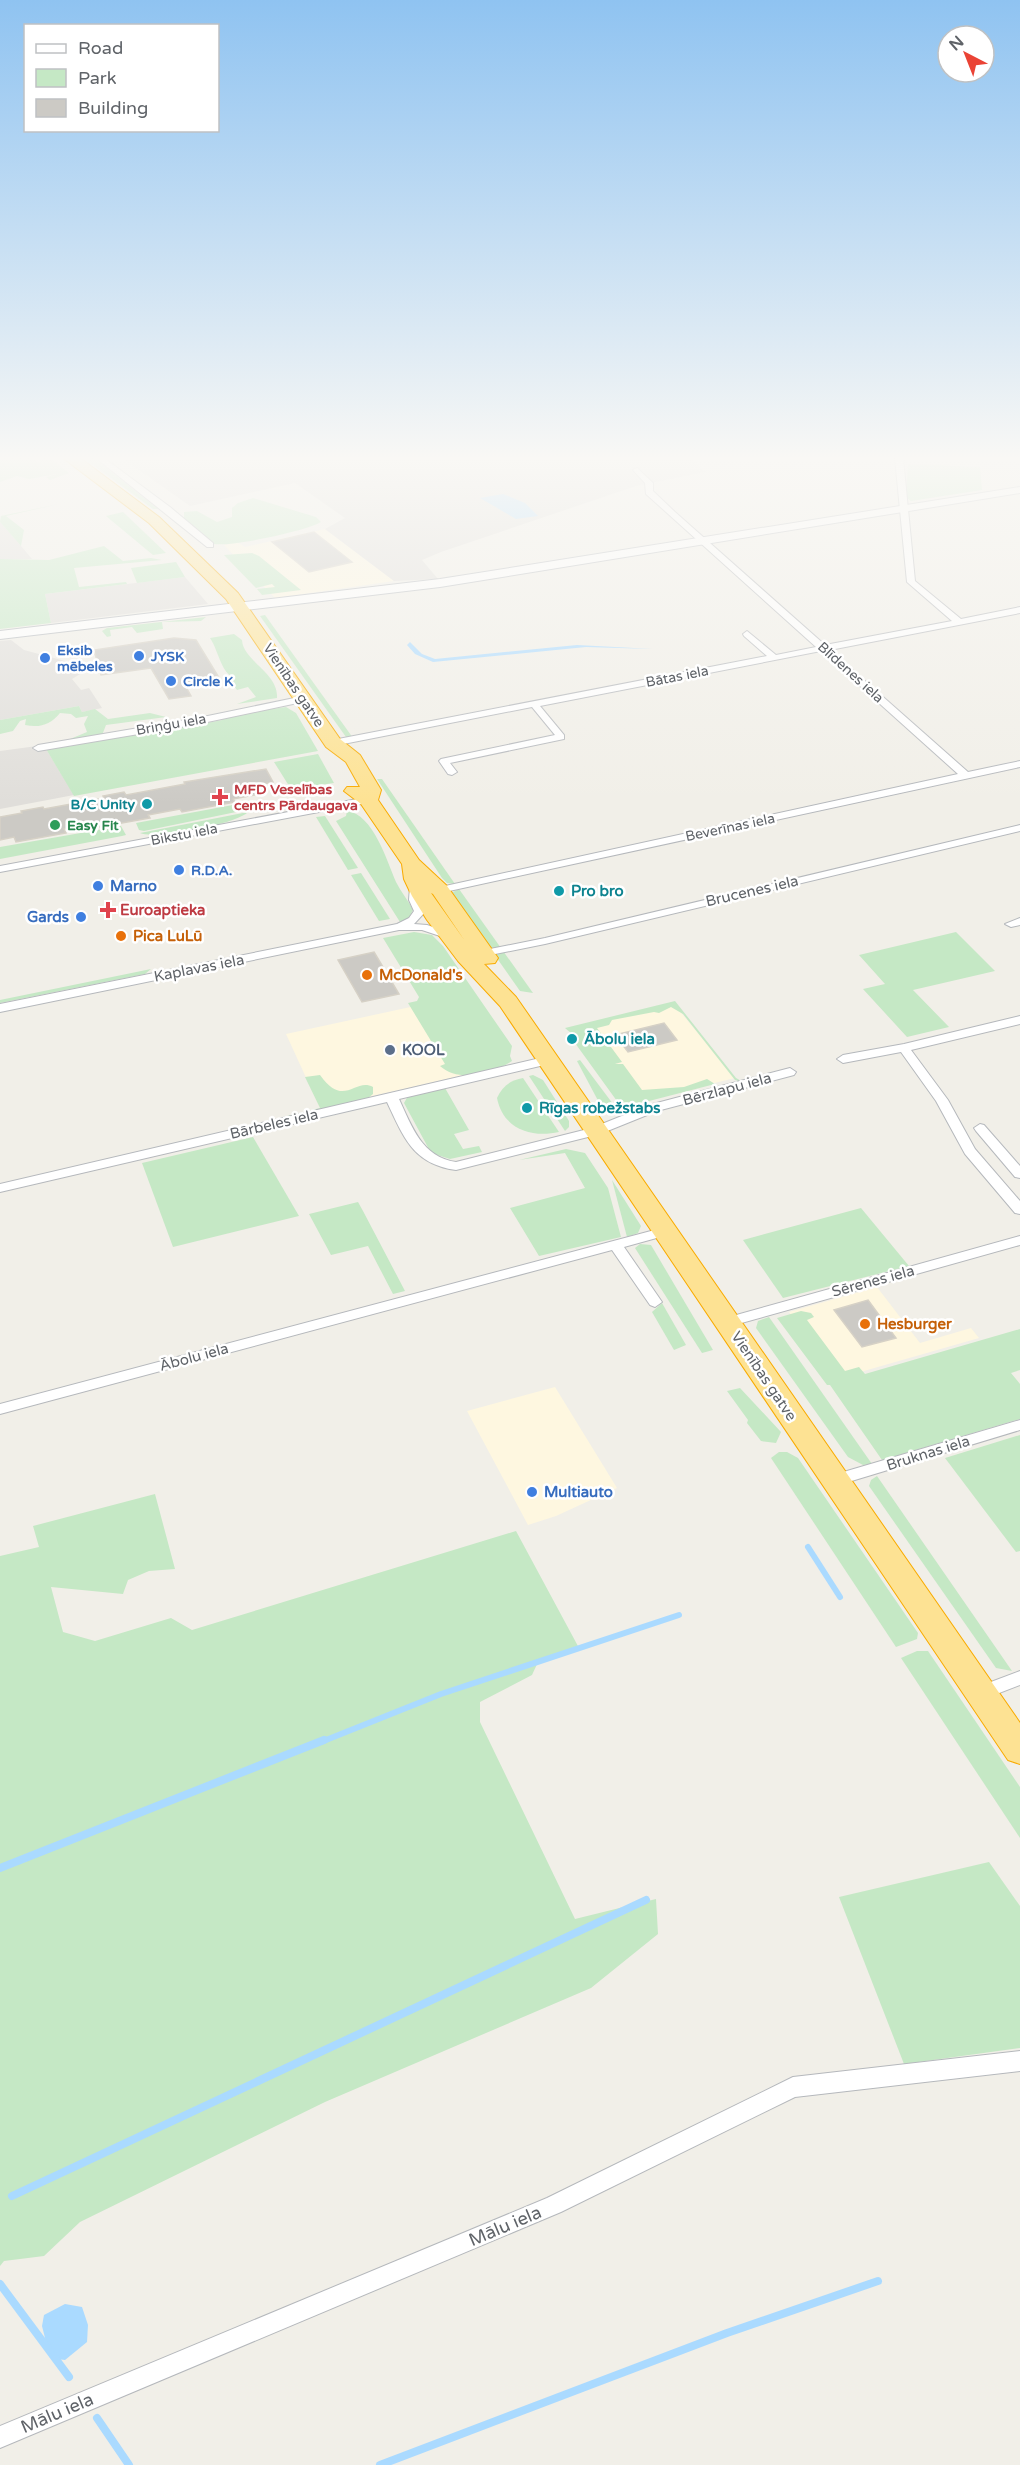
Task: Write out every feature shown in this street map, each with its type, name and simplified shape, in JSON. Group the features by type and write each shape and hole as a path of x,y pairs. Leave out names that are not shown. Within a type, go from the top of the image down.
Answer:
{"highway":[{"name":"Vienības gatve","path":"210,573 241,607 333,743 333,755 347,783 368,800 412,864 440,890 485,953 497,973 508,1002"},
{"name":"Vienības gatve","path":"412,864 416,886 450,936 508,1002 549,1060 1020,1750"}],"main road":[{"path":"0,635 440,583 502,573"}],"street":[{"name":"Blīdenes iela","path":"739,573 965,775"},
{"path":"910,573 911,582 959,622"},
{"name":"Bātas iela","path":"333,743 1020,610"},
{"path":"747,634 773,657"},
{"name":"Briņģu iela","path":"38,748 198,721 304,699"},
{"path":"452,772 444,761 561,737 534,704"},
{"name":"Beverīnas iela","path":"440,890 1020,764"},
{"name":"Bikstu iela","path":"0,868 368,800"},
{"name":"Brucenes iela","path":"485,953 545,941 1020,828"},
{"path":"399,927 413,920 420,911 414,900 416,886"},
{"name":"Kaplavas iela","path":"0,1008 399,927 423,927 450,936"},
{"path":"843,1059 904,1048 1020,1020"},
{"path":"904,1048 942,1100 970,1151 1020,1210"},
{"name":"Bārbeles iela","path":"0,1188 549,1060"},
{"name":"Bērzlapu iela","path":"391,1096 422,1154 444,1166 456,1166 596,1131 653,1108 790,1072"},
{"path":"980,1128 1020,1174"},
{"name":"Ābolu iela","path":"0,1409 666,1231"},
{"name":"Sērenes iela","path":"727,1322 1020,1240"},
{"path":"616,1245 656,1302"},
{"name":"Bruknas iela","path":"835,1480 1020,1425"},
{"path":"981,1693 1020,1678"},
{"name":"Mālu iela","path":"0,2437 554,2205 793,2087 1020,2061"}],"shaded area":[{"path":"251,573 383,573 394,581 275,598"},
{"path":"383,573 433,573 438,579 394,581"},
{"path":"185,577 208,604 51,623 45,594"},
{"path":"11,640 24,650 80,665 70,671 80,674 72,679 81,690 89,688 102,708 82,712 79,706 0,720 0,641"},
{"path":"37,746 39,750 46,749 74,795 0,809 0,751"},
{"name":"KOOL","path":"452,998 498,1067 320,1108 286,1034"},
{"path":"674,1004 735,1078 641,1101 585,1024"},
{"path":"877,1287 920,1343 971,1328 979,1338 836,1379 789,1312"},
{"path":"555,1387 617,1488 556,1516 528,1525 467,1411"}],"green space":[{"path":"0,573 75,573 79,587 126,582 127,584 45,594 51,623 0,629"},
{"path":"133,573 183,573 185,577 137,583"},
{"path":"241,573 280,573 301,590 262,595 257,589 275,587 272,584 256,588"},
{"path":"265,615 353,738 346,737 260,616"},
{"path":"206,617 201,621 162,622 163,629 137,633 132,627 110,630 111,636 107,637 102,631 107,628"},
{"path":"234,634 242,640 248,654 273,681 277,698 237,704 256,697 248,687 237,690 230,681 232,677 222,665 210,638"},
{"path":"79,706 82,712 95,709 108,719 150,713 166,717 106,725 101,738 192,726 222,720 222,716 286,707 296,713 318,751 74,796 46,749 87,732 84,724 88,716 76,718 71,714 60,713 48,723 35,726 25,725 26,719 20,721 13,731 0,734 0,720"},
{"path":"318,754 334,783 291,789 274,762"},
{"path":"377,779 382,779 455,884 447,883 442,878"},
{"path":"238,804 243,808 241,811 144,831 139,830 136,823"},
{"path":"347,811 356,814 372,829 396,882 413,910 409,918 400,922 336,821 346,816"},
{"path":"248,812 241,817 195,830 148,835 140,833"},
{"path":"325,816 358,868 348,870 316,817"},
{"path":"121,826 126,835 0,859 0,847"},
{"path":"361,873 390,919 379,921 351,875"},
{"path":"459,889 533,993 520,991 451,893"},
{"path":"414,932 432,935 443,946 512,1046 510,1056 512,1061 495,1070 476,1075 456,1074 440,1066 445,1064 408,1003 417,1001 419,997 383,938"},
{"path":"956,932 995,971 913,990 949,1027 907,1037 863,989 885,984 859,955"},
{"path":"151,969 145,974 0,1003 0,1000"},
{"path":"675,1001 736,1078 743,1082 735,1080 683,1014 671,1007 659,1013 612,1020 609,1025 597,1028 622,1062 615,1064 623,1064 642,1090 684,1087 707,1079 715,1084 622,1108 575,1043 578,1039 565,1028"},
{"path":"580,1060 619,1112 611,1114 603,1110 577,1061"},
{"path":"320,1075 328,1085 336,1090 343,1091 367,1085 373,1087 373,1094 368,1098 297,1116 283,1117 320,1108 305,1077"},
{"path":"533,1075 543,1080 569,1121 569,1127 565,1131 529,1076"},
{"path":"523,1078 559,1132 538,1134 529,1132 512,1124 505,1117 497,1098 507,1085"},
{"path":"445,1088 469,1130 454,1134 463,1149 479,1146 482,1152 450,1159 431,1153 404,1103 408,1096"},
{"path":"253,1137 299,1216 173,1247 142,1163"},
{"path":"566,1149 585,1153 608,1188 621,1237 539,1256 510,1208 585,1188 565,1153 519,1160"},
{"path":"612,1180 641,1226 638,1233 627,1237"},
{"path":"358,1202 405,1291 393,1294 368,1246 331,1255 309,1214"},
{"path":"861,1208 909,1266 783,1298 743,1240"},
{"path":"640,1244 651,1245 713,1350 702,1353 635,1248"},
{"path":"662,1303 686,1345 674,1350 652,1312"},
{"path":"801,1311 811,1313 814,1317 807,1320 845,1371 859,1367 865,1374 1020,1329 1020,1370 1011,1373 1020,1384 1020,1419 882,1460 830,1385 827,1385 777,1318"},
{"path":"769,1317 872,1464 863,1465 848,1457 756,1328 758,1321"},
{"path":"740,1388 781,1432 776,1443 761,1441 727,1391"},
{"path":"1020,1435 1020,1551 1016,1552 945,1458"},
{"path":"779,1452 787,1452 798,1458 918,1633 917,1639 896,1647 771,1458"},
{"path":"877,1476 1012,1671 996,1668 869,1486 871,1480"},
{"path":"155,1494 175,1569 149,1571 128,1580 123,1594 51,1587 63,1632 95,1641 171,1618 192,1630 516,1531 579,1648 538,1662 532,1675 480,1702 480,1722 575,1919 656,1899 658,1934 591,1988 325,2102 80,2222 44,2256 4,2261 0,2266 0,1556 39,1547 33,1526"},
{"path":"917,1651 928,1651 1020,1787 1020,1838 901,1658"},
{"path":"989,1862 1020,1906 1020,2048 904,2064 839,1897"}],"water":[{"path":"410,642 422,654 435,659 577,645 653,649 586,647 433,662 415,654 407,645"},
{"path":"65,2304 82,2307 88,2325 87,2342 65,2360 50,2358 42,2326 44,2315"}],"building":[{"path":"174,638 196,640 221,681 186,687 191,696 169,699 151,668 101,675 94,650"},
{"name":"B/C Unity","path":"266,769 273,782 259,785 265,793 233,799 235,802 182,812 180,809 148,815 150,818 100,827 98,822 64,829 66,833 16,842 14,837 0,840 0,817 22,813 21,811 104,798 103,796 124,792 126,795 185,784 184,782"},
{"name":"McDonald's","path":"374,952 399,994 362,1002 338,960"},
{"path":"664,1023 677,1040 628,1052 615,1035"},
{"name":"Hesburger","path":"868,1300 896,1338 862,1347 834,1310"}],"waterway":[{"path":"808,1547 840,1597"},
{"path":"321,1742 441,1694 679,1615"},
{"path":"0,1868 324,1740"},
{"path":"12,2196 646,1900"},
{"path":"380,2465 727,2333 878,2281"},
{"path":"0,2284 69,2377"},
{"path":"97,2418 129,2465"}],"place":[{"name":"JYSK","path":"139,656"},
{"name":"Eksib mēbeles","path":"45,658"},
{"name":"Circle K","path":"171,681"},
{"name":"MFD Veselības centrs Pārdaugava","path":"220,797"},
{"name":"B/C Unity","path":"147,804"},
{"name":"Easy Fit","path":"55,825"},
{"name":"R.D.A.","path":"179,870"},
{"name":"Marno","path":"98,886"},
{"name":"Pro bro","path":"559,891"},
{"name":"Euroaptieka","path":"108,910"},
{"name":"Gards","path":"81,917"},
{"name":"Pica LuLū","path":"121,936"},
{"name":"McDonald's","path":"367,975"},
{"name":"Ābolu iela","path":"572,1039"},
{"name":"KOOL","path":"390,1050"},
{"name":"Rīgas robežstabs","path":"527,1108"},
{"name":"Hesburger","path":"865,1324"},
{"name":"Multiauto","path":"532,1492"}]}
